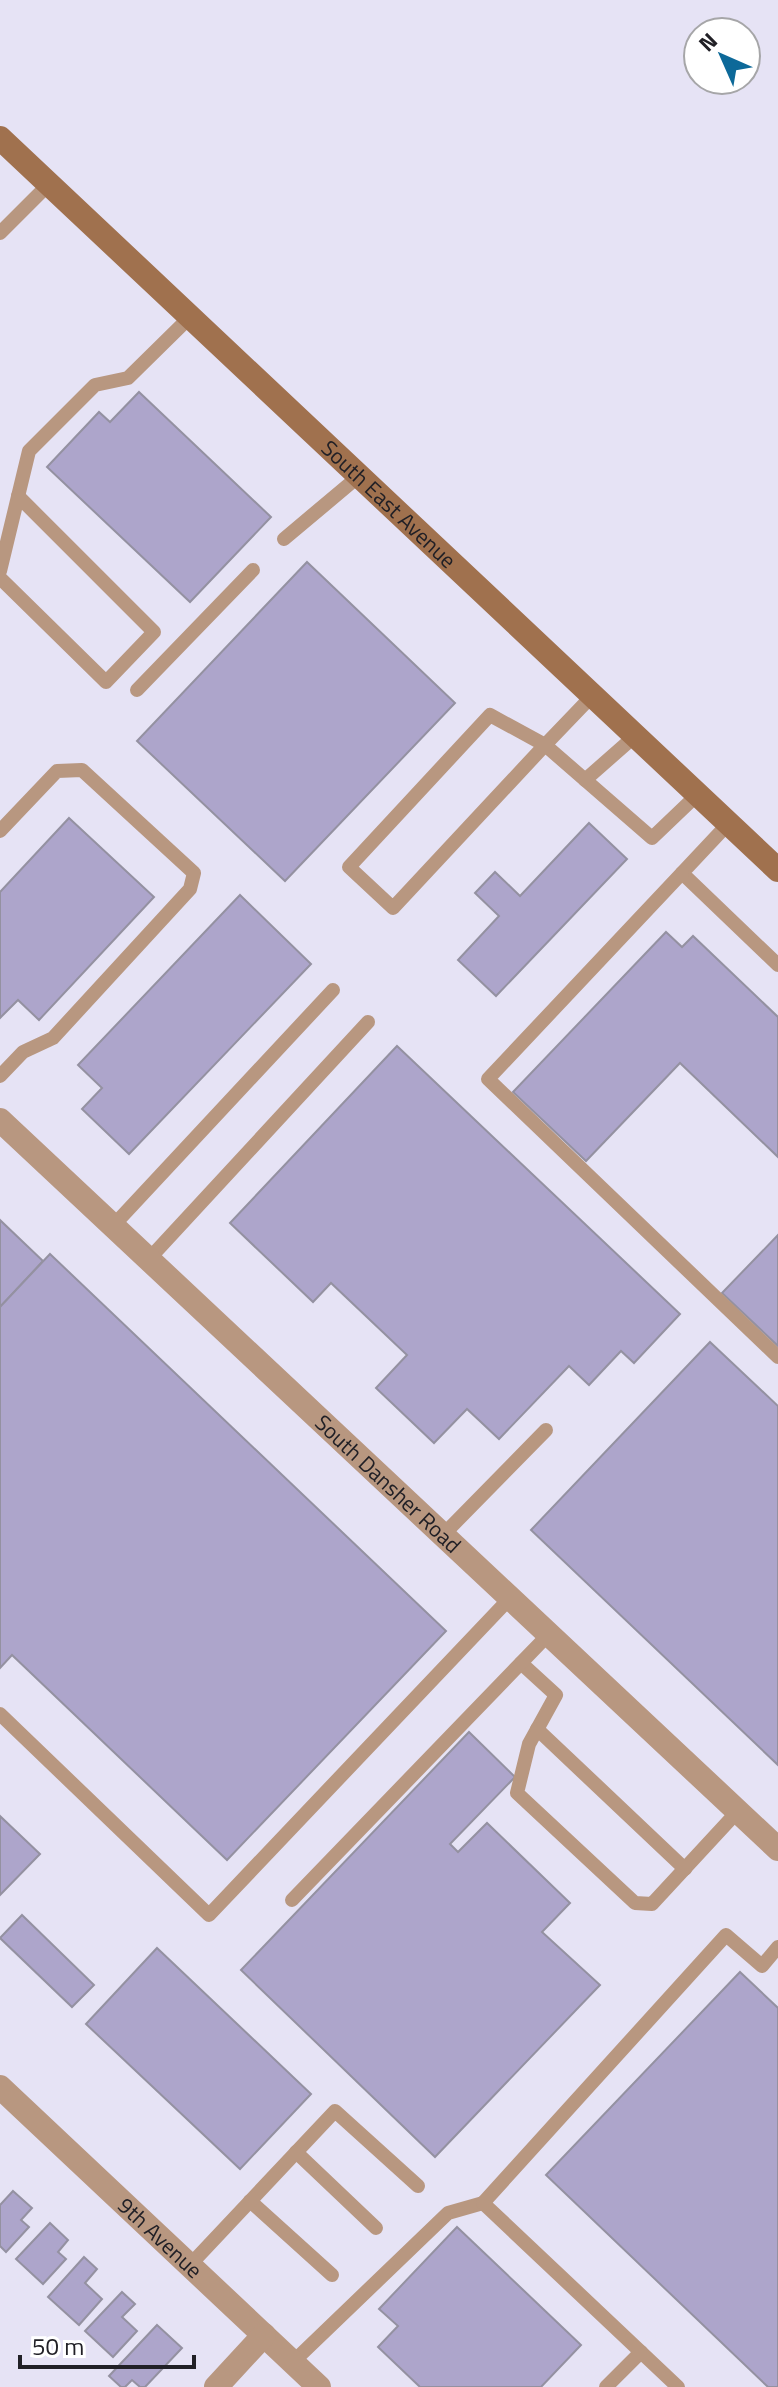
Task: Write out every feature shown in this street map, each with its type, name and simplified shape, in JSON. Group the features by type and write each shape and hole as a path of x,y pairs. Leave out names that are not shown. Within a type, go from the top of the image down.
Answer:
{"main road":[{"name":"South East Avenue","path":"0,138 778,870"}],"street":[{"name":"South Dansher Road","path":"0,1120 778,1849"},
{"name":"9th Avenue","path":"0,2087 319,2387"},
{"path":"216,2387 264,2335"}],"lane":[{"path":"0,233 49,184"},
{"path":"0,571 29,451 95,385 128,378 190,317"},
{"path":"284,539 359,476"},
{"path":"0,578 106,682 154,632 18,496"},
{"path":"137,690 253,570"},
{"path":"592,696 545,745 393,908 349,867 490,715 545,745 652,838 697,795"},
{"path":"585,780 635,736"},
{"path":"0,831 57,771 82,770 194,873 190,889 53,1038 23,1052 0,1076"},
{"path":"728,824 488,1079 778,1357"},
{"path":"682,873 778,965"},
{"path":"113,1226 333,990"},
{"path":"149,1259 368,1022"},
{"path":"443,1535 546,1430"},
{"path":"0,1714 209,1915 510,1598"},
{"path":"292,1900 549,1634"},
{"path":"521,1663 556,1695 529,1744 517,1793 635,1903 652,1904 738,1811"},
{"path":"537,1729 685,1869"},
{"path":"293,2362 448,2213 483,2203 726,1935 762,1966 778,1947"},
{"path":"190,2265 335,2111 418,2186"},
{"path":"296,2152 376,2228"},
{"path":"250,2201 332,2275"},
{"path":"483,2203 678,2387"},
{"path":"606,2387 641,2352"}],"building":[{"path":"139,392 271,517 190,602 47,467 99,412 110,422"},
{"path":"307,562 455,703 285,881 137,741"},
{"path":"69,818 154,897 39,1020 18,1000 0,1018 0,892"},
{"path":"589,823 627,859 496,996 458,960 499,916 475,893 495,872 520,896"},
{"path":"240,895 311,964 129,1154 82,1109 102,1088 78,1065"},
{"path":"666,932 682,947 693,936 778,1017 778,1157 680,1063 586,1161 513,1092"},
{"path":"397,1046 680,1314 634,1363 621,1351 589,1385 569,1366 499,1439 467,1409 434,1443 376,1388 407,1355 331,1283 313,1302 230,1223"},
{"path":"0,1220 43,1261 0,1307"},
{"path":"778,1235 778,1346 722,1293"},
{"path":"50,1254 446,1631 227,1860 12,1655 0,1668 0,1307"},
{"path":"710,1342 778,1406 778,1765 531,1530"},
{"path":"469,1732 515,1777 450,1844 458,1852 487,1823 570,1903 542,1932 600,1985 435,2157 241,1970"},
{"path":"0,1816 40,1854 0,1895"},
{"path":"22,1915 94,1985 72,2007 0,1938"},
{"path":"157,1948 311,2094 240,2169 86,2024"},
{"path":"740,1972 778,2008 778,2387 768,2387 546,2175"},
{"path":"13,2191 32,2208 21,2220 29,2227 6,2252 0,2246 0,2205"},
{"path":"50,2223 68,2240 58,2252 66,2259 43,2284 16,2259"},
{"path":"457,2227 581,2345 541,2387 420,2387 378,2347 398,2326 379,2309"},
{"path":"84,2257 97,2269 85,2283 102,2299 79,2325 48,2297"},
{"path":"122,2292 135,2304 122,2317 137,2331 113,2357 85,2331"},
{"path":"157,2325 182,2348 145,2387 132,2380 121,2387 109,2376"}]}
